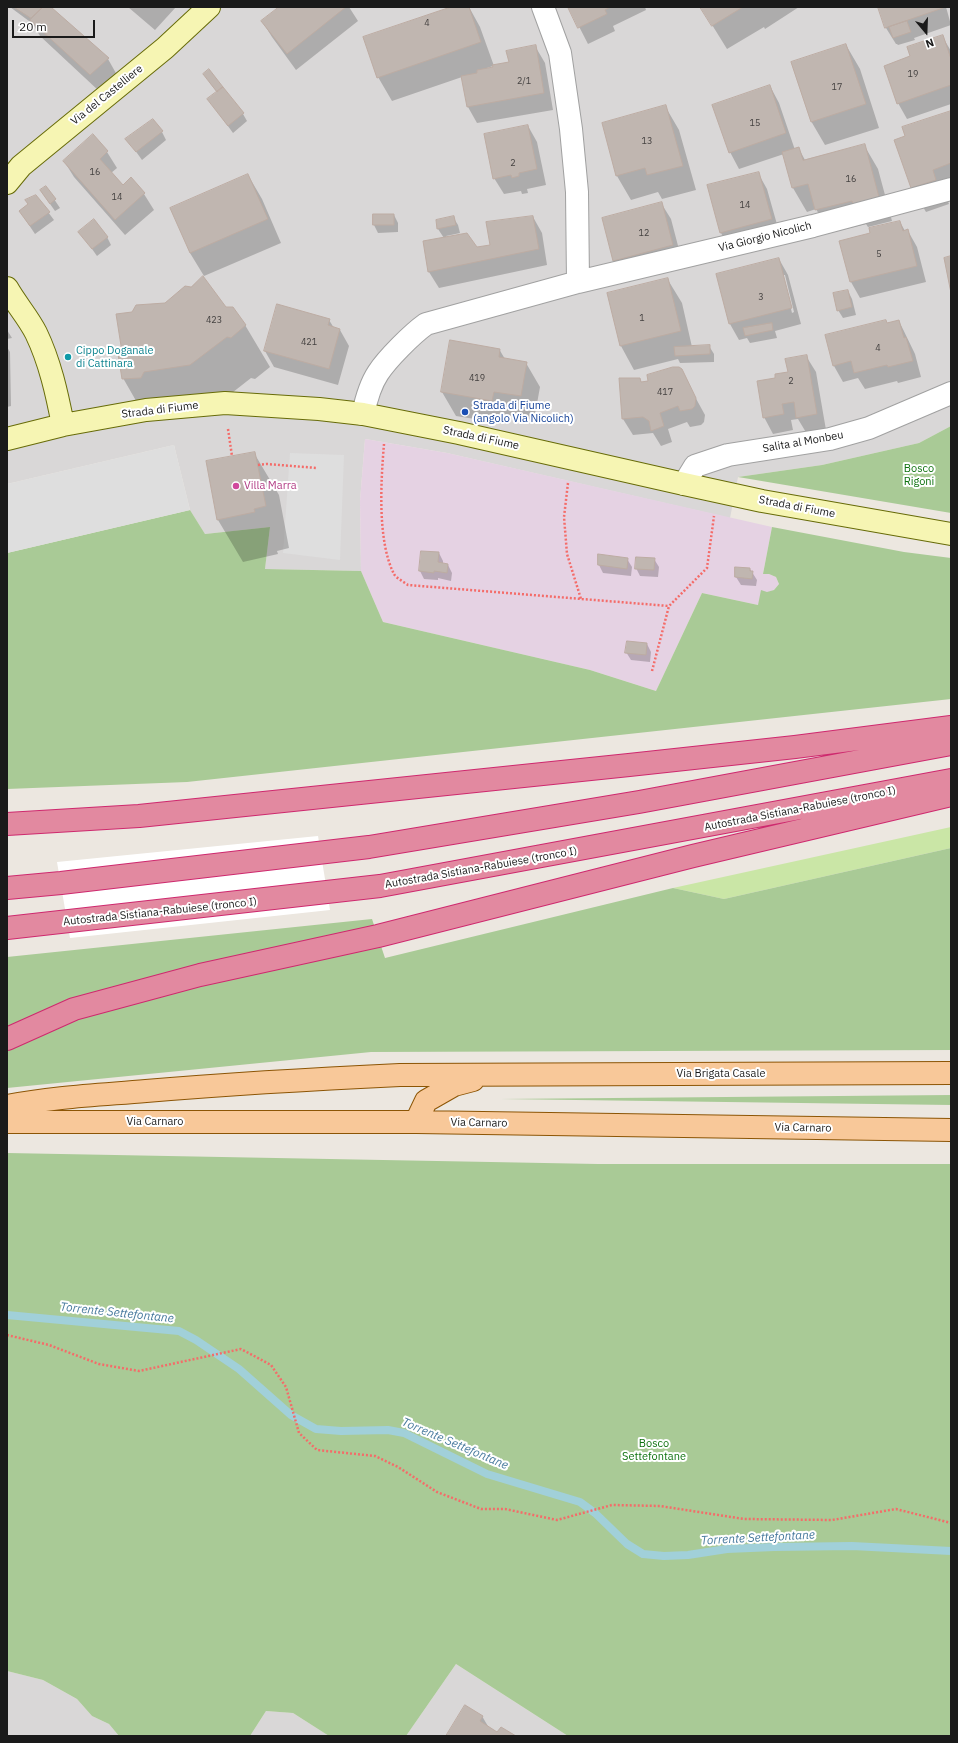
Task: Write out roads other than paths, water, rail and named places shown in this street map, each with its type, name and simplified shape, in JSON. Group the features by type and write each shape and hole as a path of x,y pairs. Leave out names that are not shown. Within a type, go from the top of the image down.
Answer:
{"highway":[{"path":"7,824 139,816 795,747 951,727"},
{"path":"7,888 369,847 640,802 951,744"},
{"name":"Autostrada Sistiana-Rabuiese (tronco I)","path":"7,928 380,886 500,865 951,780"},
{"path":"7,1039 74,1009 200,975 378,936 693,856 951,795"}],"main road":[{"name":"Via del Castelliere","path":"7,183 21,166 165,48 209,7"},
{"path":"8,291 24,312 46,354 64,425"},
{"name":"Strada di Fiume","path":"7,439 64,425 146,410 225,403 320,409 363,414 459,433 718,492 951,534"},
{"name":"Via Brigata Casale","path":"492,1075 951,1073"},
{"path":"7,1106 37,1100 309,1079 400,1075 492,1075"},
{"path":"416,1122 426,1101 454,1085 492,1075"},
{"name":"Via Carnaro","path":"7,1122 416,1122 951,1130"}],"street":[{"path":"543,7 560,53 571,129 577,192 578,282"},
{"name":"Via Giorgio Nicolich","path":"363,414 368,393 378,373 415,332 426,324 578,282 813,226 951,189"},
{"name":"Salita al Monbeu","path":"684,484 695,466 728,455 830,439 869,428 951,393"}],"waterway":[{"name":"Torrente Settefontane","path":"7,1315 179,1331 196,1340 239,1369 291,1415 316,1429 341,1431 388,1430 404,1433 487,1474 580,1502 595,1513 627,1544 643,1554 664,1556 688,1555 727,1549 852,1546 951,1551"}],"place":[{"name":"Cippo Doganale di Cattinara","path":"68,357"},
{"name":"Strada di Fiume (angolo Via Nicolich)","path":"465,412"},
{"name":"Villa Marra","path":"236,486"}],"park label":[{"name":"Bosco Rigoni","path":"919,475"},
{"name":"Bosco Settefontane","path":"654,1450"}]}
